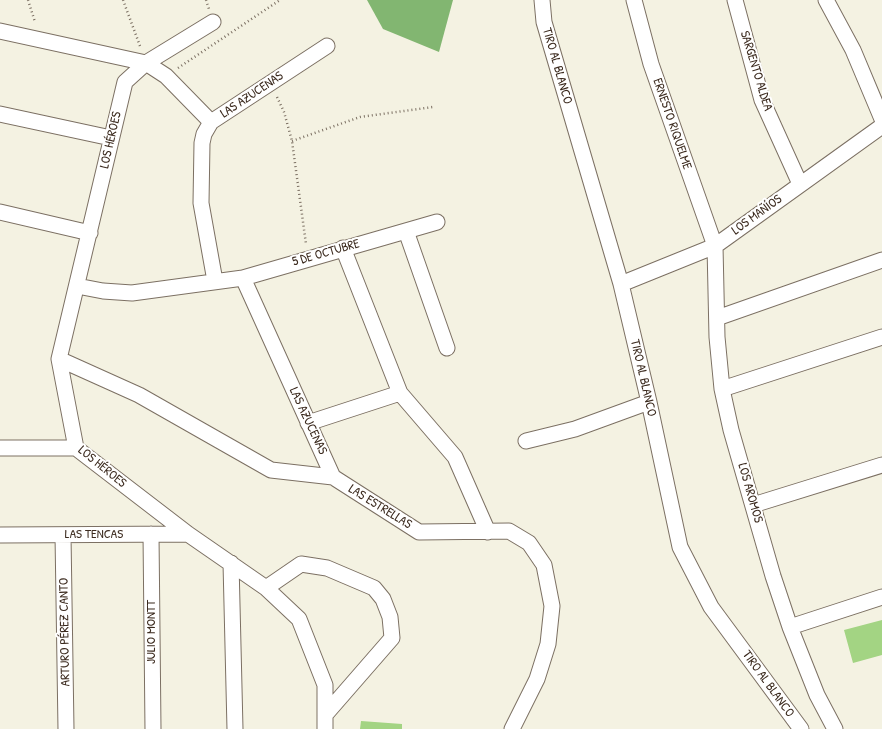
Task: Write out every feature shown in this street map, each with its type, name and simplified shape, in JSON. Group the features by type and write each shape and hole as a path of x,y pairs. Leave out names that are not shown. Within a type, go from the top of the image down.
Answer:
{"street":[{"name":"TIRO AL BLANCO","path":"542,0 544,22 621,284 649,402 680,547 711,607 801,729"},
{"name":"ERNESTO RIQUELME","path":"634,0 651,64 715,246"},
{"name":"SARGENTO ALDEA","path":"735,0 762,100 800,184"},
{"path":"826,0 853,50 882,119"},
{"name":"LOS HÉROES","path":"213,22 146,63 125,82 59,359 76,448 188,534 266,588 299,619 325,685 325,722"},
{"path":"0,31 146,63"},
{"name":"LAS AZUCENAS","path":"146,63 166,76 211,122 327,46"},
{"path":"0,114 111,138"},
{"path":"211,122 204,134 202,143 201,203 216,280"},
{"name":"LOS MAÑÍOS","path":"621,284 715,246 882,126"},
{"path":"0,212 90,233"},
{"name":"5 DE OCTUBRE","path":"77,286 103,291 132,293 216,280 243,278 437,222"},
{"path":"406,231 448,348"},
{"name":"LOS AROMOS","path":"715,246 716,318 722,389 731,430 790,627 817,695 835,729"},
{"path":"343,248 400,393 455,456 488,532"},
{"path":"716,318 882,260"},
{"name":"LAS AZUCENAS","path":"243,278 333,477"},
{"path":"722,389 882,337"},
{"name":"LAS ESTRELLAS","path":"59,359 139,394 271,470 333,477 419,532 509,531 529,544 544,565 552,606 548,644 537,679 512,729"},
{"path":"308,423 400,393"},
{"path":"526,441 575,429 649,402"},
{"path":"0,448 76,448"},
{"path":"753,505 882,465"},
{"name":"JULIO MONTT","path":"152,534 153,729"},
{"name":"LAS TENCAS","path":"0,535 188,534"},
{"name":"ARTURO PÉREZ CANTO","path":"63,535 66,729"},
{"path":"231,563 235,729"},
{"path":"266,588 301,564 327,568 374,588 383,599 390,618 392,638 325,722"},
{"path":"790,627 882,597"}],"path":[{"path":"28,0 41,40"},
{"path":"123,0 146,63"},
{"path":"166,76 280,0"},
{"path":"270,84 284,112 292,141 308,258"},
{"path":"292,141 360,117 433,107"}],"green space":[{"path":"367,0 453,0 439,52 383,29"},
{"path":"882,620 882,655 853,663 844,630"},
{"path":"361,721 402,724 402,729 360,729"}]}
